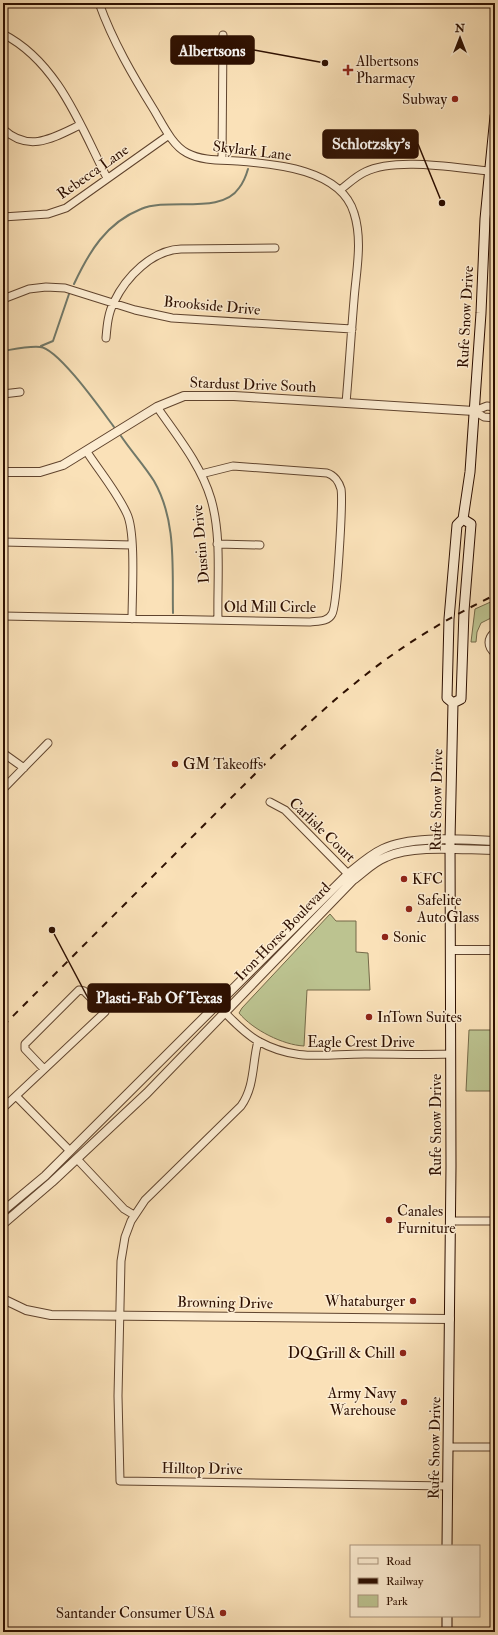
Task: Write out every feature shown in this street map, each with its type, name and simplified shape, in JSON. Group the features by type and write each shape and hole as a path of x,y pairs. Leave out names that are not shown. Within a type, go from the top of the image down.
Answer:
{"main road":[{"name":"Rufe Snow Drive","path":"453,703 447,698 449,630 457,525 463,519 470,472 485,219 495,116"},
{"name":"Rufe Snow Drive","path":"453,703 460,699 464,611 471,524 463,519"},
{"name":"Rufe Snow Drive","path":"447,1545 450,1319 450,840 453,703"},
{"path":"446,1632 447,1617"}],"street":[{"name":"Skylark Lane","path":"100,3 119,50 169,134 186,153 196,157 293,168 323,180 340,190 354,212 358,236 346,403"},
{"path":"3,34 33,55 44,66 72,109 107,178"},
{"path":"222,160 223,35"},
{"path":"3,129 18,140 37,142 52,139 80,125"},
{"name":"Rebecca Lane","path":"3,217 48,214 62,210 169,134"},
{"path":"340,190 364,172 389,165 435,166 490,171"},
{"path":"106,338 107,324 113,303 123,287 144,264 160,253 172,249 275,248"},
{"name":"Brookside Drive","path":"3,299 30,289 46,287 78,291 113,303 172,318 352,329"},
{"path":"3,394 20,392"},
{"name":"Stardust Drive South","path":"3,472 29,472 52,469 69,462 157,407 184,396 196,395 474,411"},
{"path":"474,411 487,406 495,407"},
{"name":"Dustin Drive","path":"157,407 201,474 212,505 217,544 218,620"},
{"path":"474,411 484,417 495,418"},
{"path":"87,452 128,515 132,545 132,619"},
{"name":"Old Mill Circle","path":"3,616 310,622 327,620 332,614 337,580 341,489 331,474 233,466 201,474"},
{"path":"3,542 132,545"},
{"path":"217,544 260,545"},
{"path":"495,632 490,637 489,644 491,651 495,654"},
{"path":"3,790 48,743"},
{"path":"3,753 24,768"},
{"name":"Carlisle Court","path":"270,802 285,810 351,877"},
{"name":"Iron Horse Boulevard","path":"3,1224 77,1159 147,1093 225,1013 365,860 383,849 406,842 450,840 495,841"},
{"name":"Iron Horse Boulevard","path":"3,1211 45,1176 217,1005 351,877 373,864 399,852 495,850"},
{"path":"450,950 495,950"},
{"path":"3,1108 105,1012 84,991 79,990 25,1044 25,1049 44,1069"},
{"name":"Eagle Crest Drive","path":"217,1005 245,1032 258,1041 282,1051 308,1057 364,1054 450,1054"},
{"path":"120,1315 122,1253 125,1237 134,1215 145,1200 241,1106 248,1097 252,1086 254,1056 258,1041"},
{"path":"16,1096 124,1209 134,1215"},
{"path":"450,1221 495,1221"},
{"name":"Browning Drive","path":"3,1299 26,1310 51,1315 450,1319"},
{"name":"Hilltop Drive","path":"120,1315 118,1398 120,1480 448,1486"},
{"path":"449,1447 495,1447"}],"green space":[{"path":"495,600 495,616 481,623 477,632 476,642 471,642 475,609"},
{"path":"330,914 336,921 356,921 356,952 368,953 370,990 307,990 304,1046 287,1043 269,1036 252,1025 239,1013"},
{"path":"469,1030 495,1030 495,1091 466,1091"}],"waterway":[{"path":"74,284 86,261 100,240 108,230 118,222 141,209 153,206 220,201 231,196 239,188 248,169"},
{"path":"41,346 53,341 69,294"},
{"path":"3,351 35,347 48,350 79,381 114,427"},
{"path":"121,436 154,481 167,512 172,545 173,613"}],"railway":[{"path":"3,1026 273,756 332,702 386,659 404,647 458,614 495,595"}],"place":[{"name":"Albertsons","path":"325,63"},
{"name":"Albertsons Pharmacy","path":"348,70"},
{"name":"Subway","path":"455,99"},
{"name":"Schlotzsky's","path":"442,203"},
{"name":"GM Takeoffs","path":"175,764"},
{"name":"KFC","path":"404,879"},
{"name":"Safelite AutoGlass","path":"409,909"},
{"name":"Plasti-Fab Of Texas","path":"52,930"},
{"name":"Sonic","path":"385,937"},
{"name":"InTown Suites","path":"369,1017"},
{"name":"Canales Furniture","path":"389,1220"},
{"name":"Whataburger","path":"413,1301"},
{"name":"DQ Grill & Chill","path":"403,1353"},
{"name":"Army Navy Warehouse","path":"404,1402"},
{"name":"Santander Consumer USA","path":"223,1613"}]}
